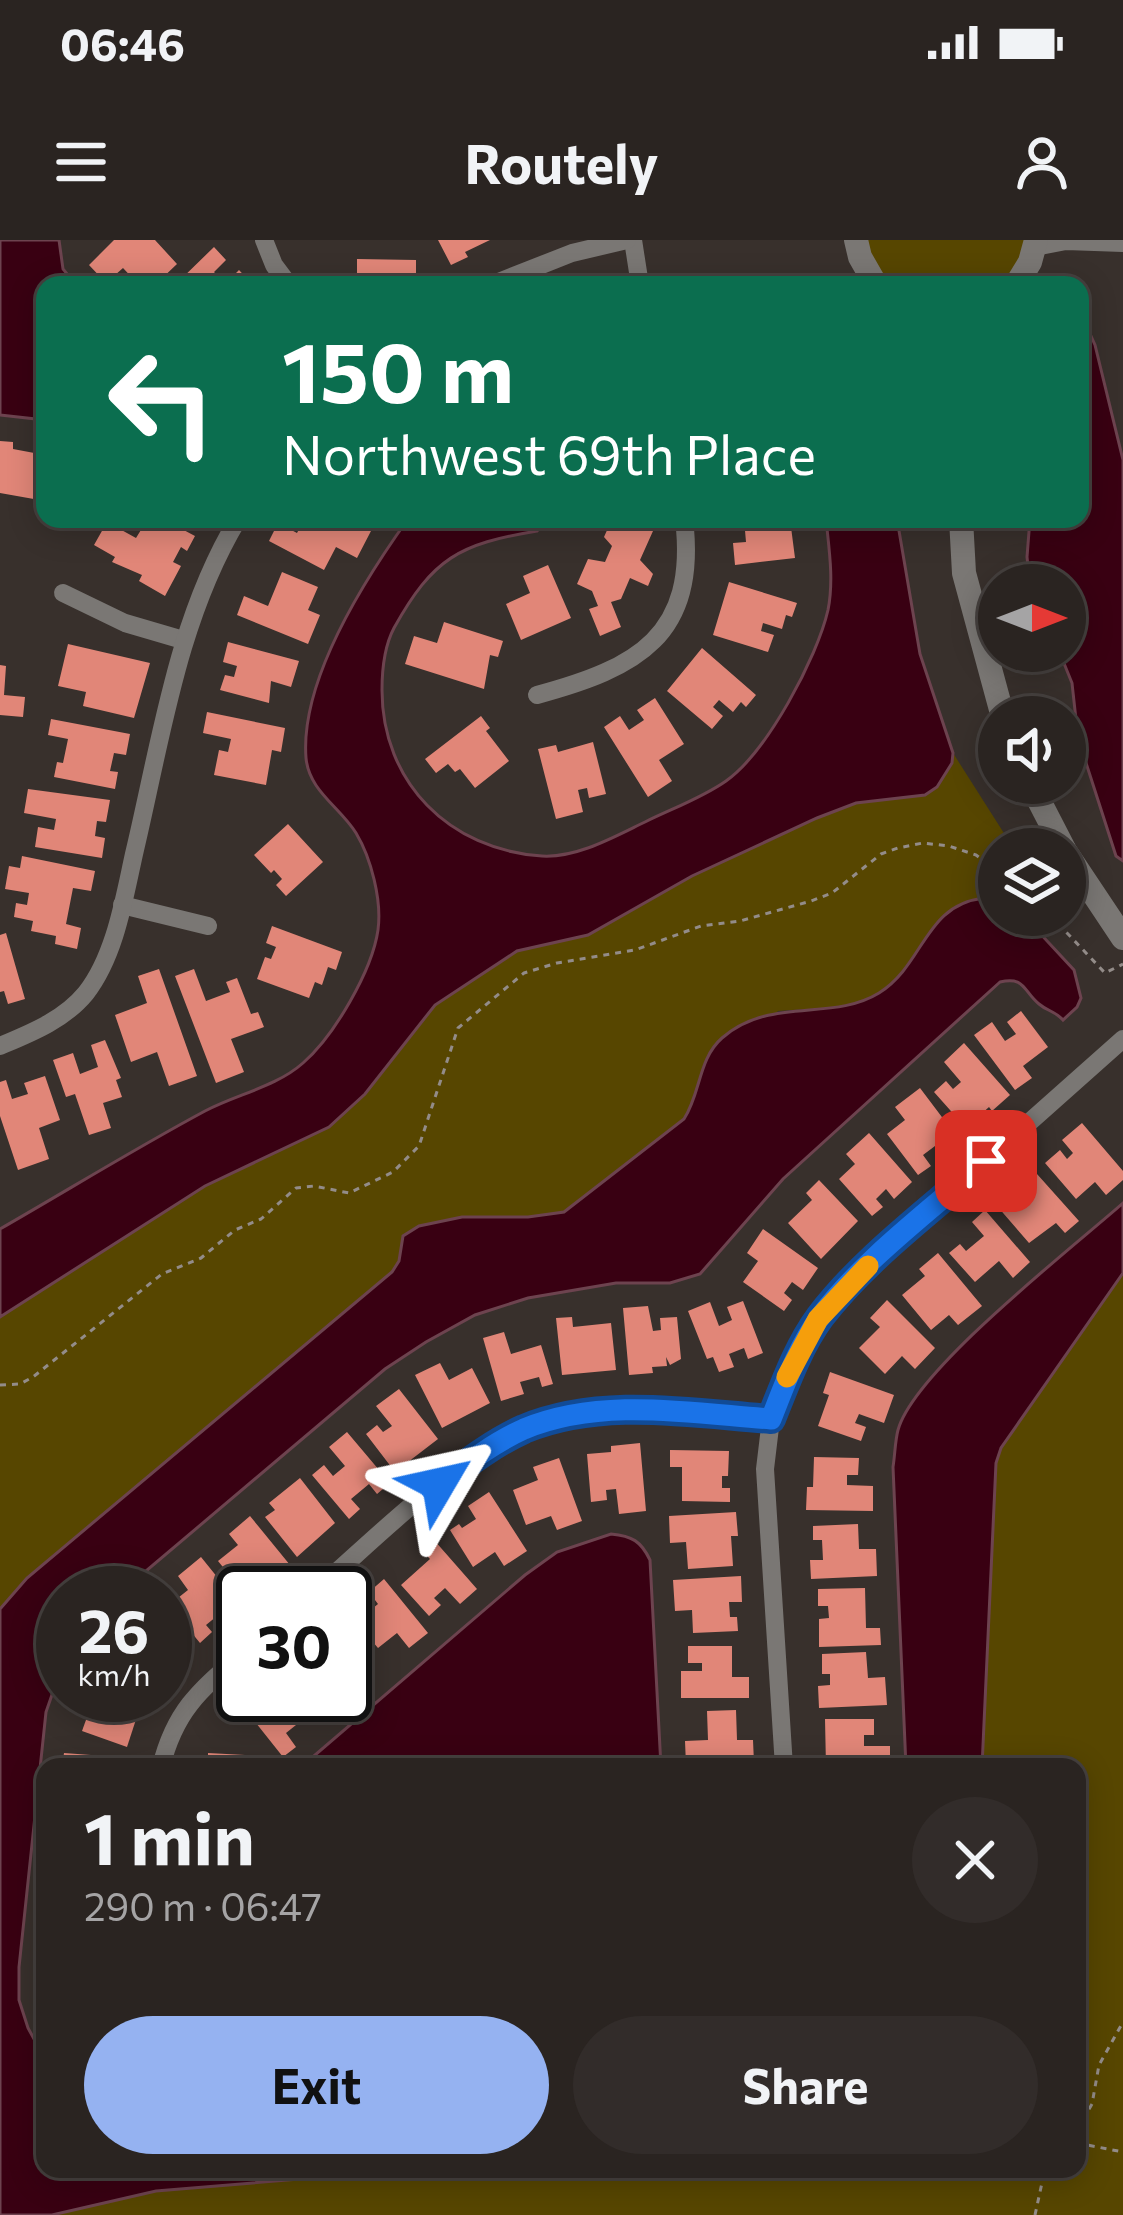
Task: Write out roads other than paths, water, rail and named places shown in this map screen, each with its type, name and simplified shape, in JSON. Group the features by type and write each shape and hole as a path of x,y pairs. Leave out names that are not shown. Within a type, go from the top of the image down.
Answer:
{"street":[{"path":"264,240 282,276"},
{"path":"514,276 572,253 630,240 638,276"},
{"path":"856,240 871,276"},
{"path":"1020,276 1036,243 1123,243"},
{"path":"0,1046 62,1016 86,993 103,964 122,905 183,640 234,528"},
{"path":"537,694 598,678 640,654 658,635 676,609 685,580 685,528"},
{"path":"962,528 964,573 997,696"},
{"path":"63,592 124,623 183,640"},
{"path":"1086,882 1123,938"},
{"path":"122,905 208,926"},
{"path":"783,1758 764,1469 771,1419 792,1366 818,1319 852,1280 1123,1039"},
{"path":"344,1566 439,1484 480,1453 525,1429 622,1408 771,1419"},
{"path":"164,1758 171,1731 190,1700 216,1677"}]}
